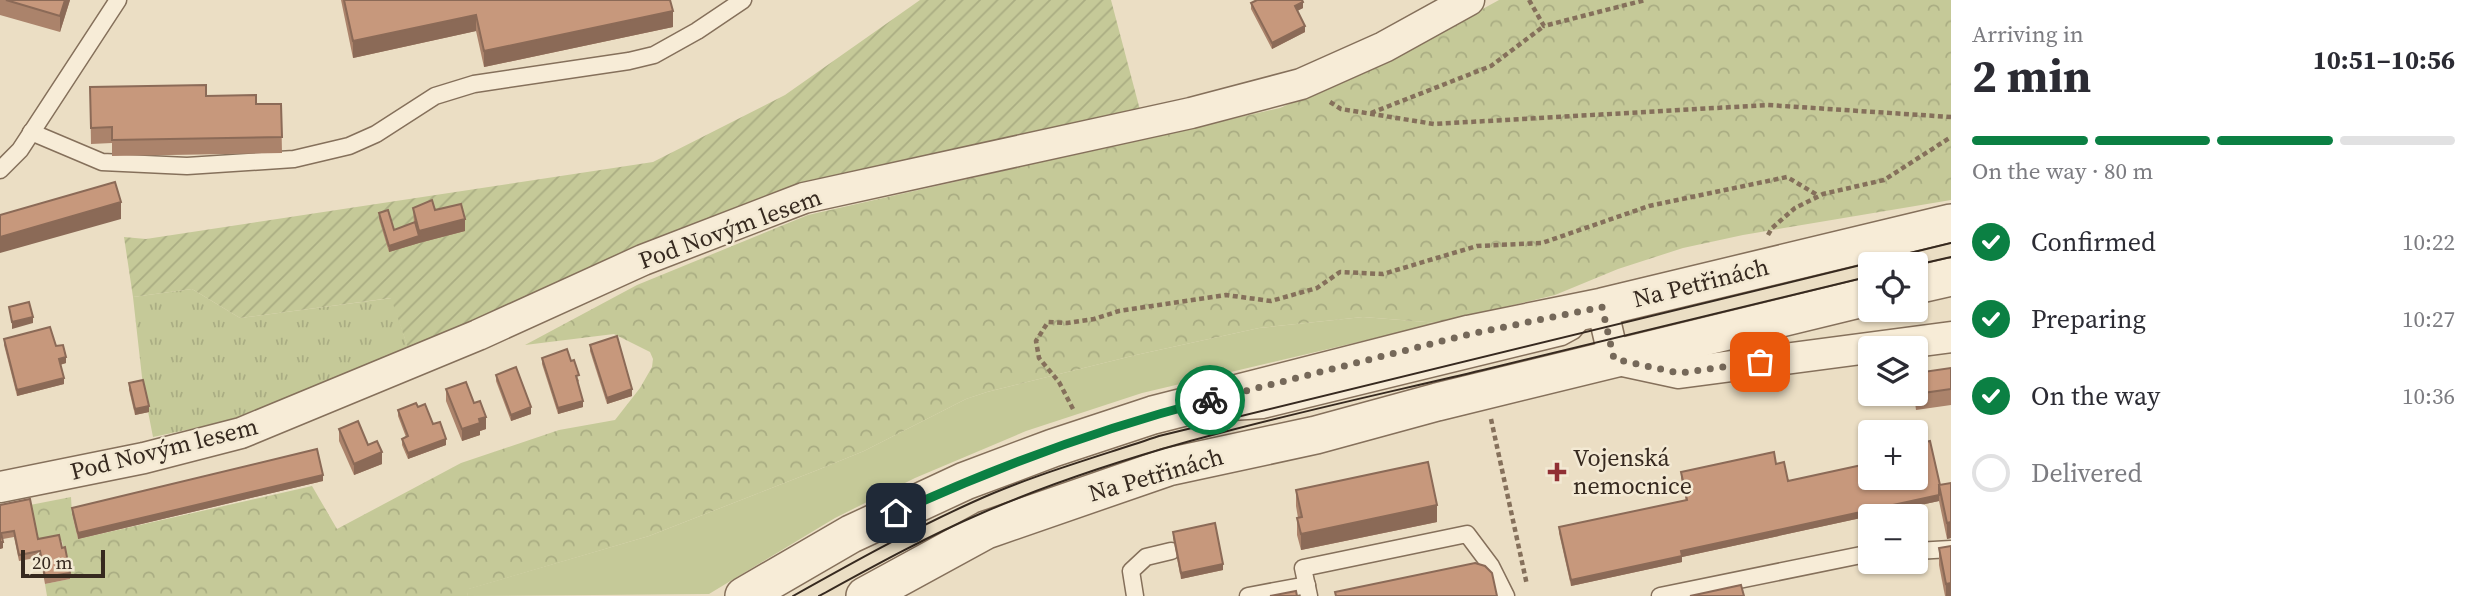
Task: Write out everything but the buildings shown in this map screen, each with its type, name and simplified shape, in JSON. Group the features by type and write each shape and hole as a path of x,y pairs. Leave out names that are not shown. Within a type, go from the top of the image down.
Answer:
{"street":[{"name":"Pod Novým lesem","path":"0,487 144,458 240,433 478,335 643,260 804,198 1191,113 1301,84 1384,47 1468,0"},
{"name":"Na Petřinách","path":"744,596 850,534 965,481 1153,415 1470,334 1602,307 1951,223"},
{"path":"1928,282 1951,277"},
{"name":"Na Petřinách","path":"866,596 986,530 1168,467 1316,435 1858,299"},
{"path":"1602,307 1614,359 1679,373 1951,337"}],"lane":[{"path":"0,170 20,150 118,0"},
{"path":"31,132 102,162 187,166 294,159 349,146 376,134 435,96 474,84 654,55 697,32 743,0"},
{"path":"1248,596 1308,590 1303,568 1467,534 1491,566 1506,596"},
{"path":"1928,550 1951,549"},
{"path":"1135,596 1132,571 1146,556 1171,551"},
{"path":"1660,596 1858,556"}],"path":[{"path":"1529,0 1544,26"},
{"path":"1369,114 1492,66 1544,26 1645,0"},
{"path":"1301,84 1341,109 1434,124 1768,105 1951,117"},
{"path":"1765,243 1772,228 1795,208 1819,196 1884,180 1951,137"},
{"path":"1078,419 1059,382 1039,358 1036,341 1048,322 1067,323 1094,319 1119,311 1226,295 1271,301 1317,288 1340,272 1383,274 1477,246 1542,243 1649,206 1787,177 1819,196"},
{"path":"1493,427 1529,596"}],"green space":[{"path":"920,0 1111,0 1140,110 541,294 408,348 391,298 240,318 192,289 133,297 124,237 146,239 653,162 785,95"},
{"path":"1499,0 1951,0 1951,200 1743,235 1683,248 1618,269 1555,295 1439,323 1363,317 1259,328 987,392 966,399 864,451 815,471 649,536 469,589 467,596 47,596 45,584 70,579 62,541 38,545 30,505 71,497 78,539 312,486 337,529 461,463 559,430 615,420 640,388 652,367 650,352 614,334 525,345 637,285 808,215 1280,108 1395,57"},
{"path":"192,289 240,318 392,298 408,348 238,419 153,437 143,386 133,297"},
{"path":"1363,317 1439,323 1142,393 1026,431 915,478 835,518 709,594 467,596 468,589 649,536 815,471 864,451 966,399 987,392 1259,328"}],"tram line":[{"path":"793,596 904,535 995,492 1159,436 1951,243"},
{"path":"1928,262 1951,257"},
{"path":"819,596 920,542 982,513 1104,467 1166,448 1292,415 1858,279"}],"way so far":[{"path":"1210,400 1470,334 1602,307 1614,359 1679,373 1760,362"}],"place":[{"name":"Vojenská nemocnice","path":"1557,472"}],"route":[{"path":"896,513 965,481 1053,448 1153,415 1210,400"}]}
